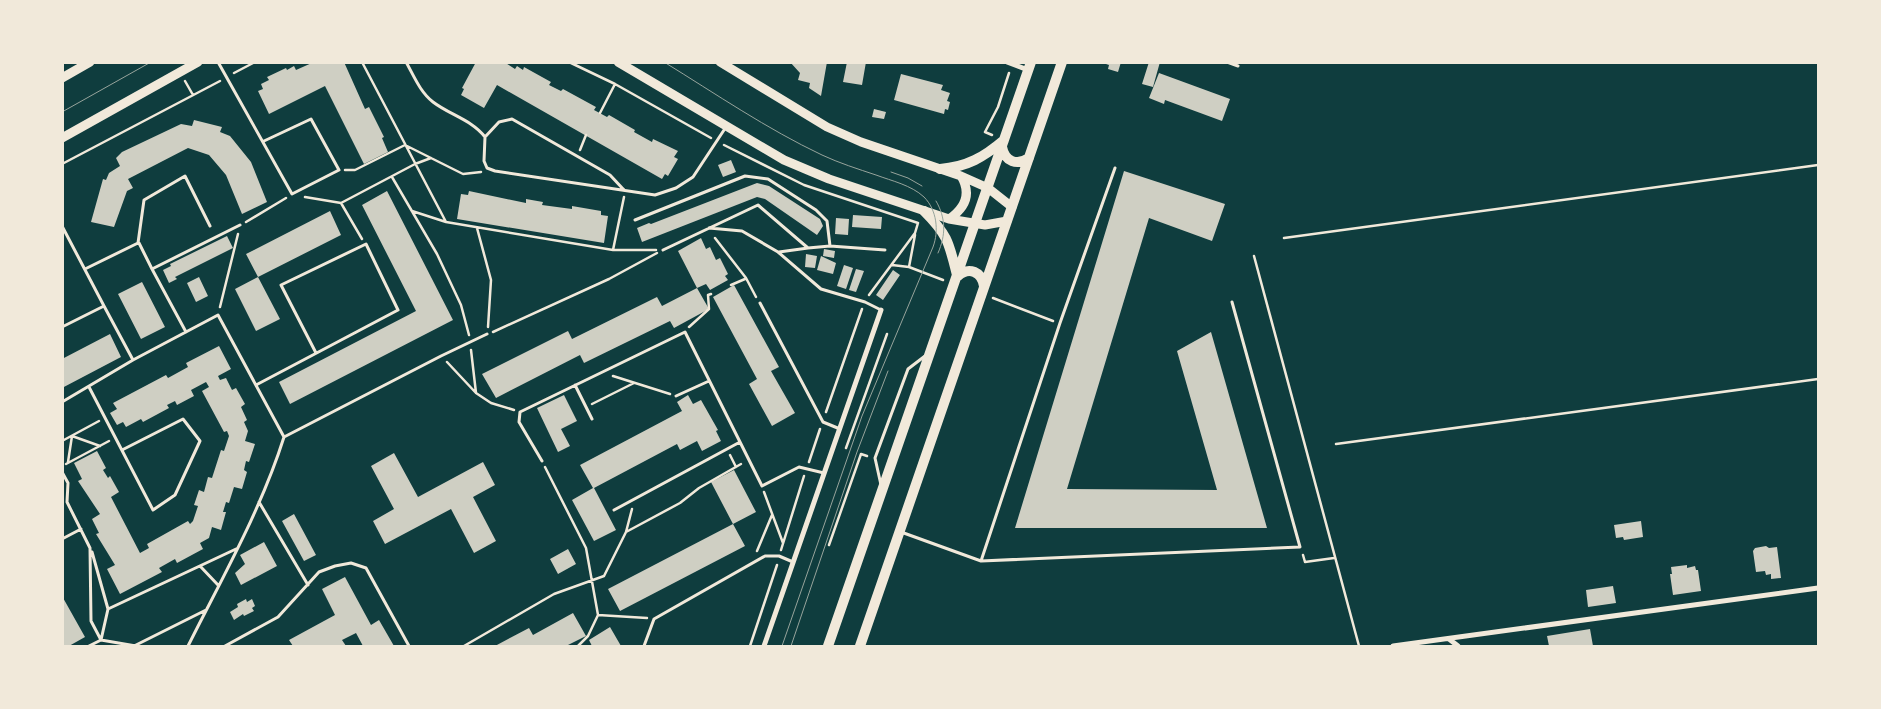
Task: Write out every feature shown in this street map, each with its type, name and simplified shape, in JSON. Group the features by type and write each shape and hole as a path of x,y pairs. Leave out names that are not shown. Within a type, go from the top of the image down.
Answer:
{"highway":[{"path":"860,646 1062,62"},
{"path":"828,646 1030,66"},
{"path":"940,169 958,168 976,160 1003,143"},
{"path":"1003,143 1003,153 1012,162 1018,163 1029,158"},
{"path":"924,211 944,233 958,276"},
{"path":"958,276 968,270 975,272 980,275 984,286"}],"main road":[{"path":"62,78 90,62"},
{"path":"62,138 198,62"},
{"path":"618,62 784,160 830,179 949,219 984,225 1007,221"},
{"path":"720,62 807,116 842,134 961,176 988,188 1012,207"},
{"path":"949,219 960,211 966,197 965,182 961,176"}],"street":[{"path":"1010,63 1030,66"},
{"path":"764,646 881,310"},
{"path":"1393,646 1818,588"},
{"path":"1449,639 1458,646"}],"lane":[{"path":"218,62 292,194 339,170 311,118 264,141"},
{"path":"406,62 419,86 432,101 479,129 485,137 484,161 487,168 495,171 655,195 676,188 693,177 726,127"},
{"path":"1227,62 1238,66"},
{"path":"485,137 499,122 512,119 610,176 625,191"},
{"path":"981,561 1060,323 1115,168"},
{"path":"186,332 138,243 144,200 185,176 210,226"},
{"path":"634,220 745,176 768,178 816,210 827,221 830,246"},
{"path":"663,250 758,206 808,248"},
{"path":"152,269 240,225"},
{"path":"62,226 133,360"},
{"path":"708,228 742,231 778,252 821,289 865,302 881,310"},
{"path":"85,269 138,243"},
{"path":"256,385 398,310 366,244 281,285 316,353"},
{"path":"778,252 830,246 885,250"},
{"path":"900,532 981,561 1300,547 1232,302"},
{"path":"760,303 822,422 840,429"},
{"path":"62,327 104,306"},
{"path":"62,402 133,360 218,315 284,437 273,473 260,502 188,646"},
{"path":"542,462 519,422 520,412 685,332 762,486 799,468 824,473"},
{"path":"284,437 487,334"},
{"path":"883,492 875,458 908,369 931,351"},
{"path":"676,396 709,381"},
{"path":"575,385 592,419"},
{"path":"89,387 153,510 175,495 200,441 183,419 122,450"},
{"path":"614,510 740,442"},
{"path":"62,472 68,483 67,502 90,548 108,609 101,640"},
{"path":"260,502 308,585"},
{"path":"62,540 81,529"},
{"path":"90,548 91,621 101,640"},
{"path":"108,609 236,549"},
{"path":"644,646 654,619 752,563 765,556 779,556 794,562"},
{"path":"225,646 278,617 319,572 351,563 366,568 409,646"},
{"path":"200,566 218,585"},
{"path":"88,646 101,640 135,646 206,610"}],"path":[{"path":"62,164 255,62"},
{"path":"362,62 446,222"},
{"path":"985,132 998,107 1010,63"},
{"path":"600,113 615,84"},
{"path":"577,156 586,135"},
{"path":"405,144 463,174 495,171"},
{"path":"339,170 356,170 405,144"},
{"path":"218,315 240,225 280,203 292,194 341,204 415,164 432,158"},
{"path":"1284,238 1818,165"},
{"path":"392,177 436,254 460,305 471,342 476,393"},
{"path":"613,250 625,191"},
{"path":"341,204 366,244"},
{"path":"412,211 446,222 613,250 663,250"},
{"path":"477,228 491,280 487,334 609,279 663,250"},
{"path":"708,228 746,278 760,303"},
{"path":"1254,256 1359,646"},
{"path":"892,265 909,267"},
{"path":"731,285 746,278"},
{"path":"685,332 709,309 708,295 711,294"},
{"path":"846,448 887,334"},
{"path":"441,356 476,393 491,403 520,412"},
{"path":"602,372 676,396"},
{"path":"1336,444 1818,379"},
{"path":"586,407 635,382"},
{"path":"62,441 105,418"},
{"path":"72,436 100,446"},
{"path":"68,463 72,436"},
{"path":"62,466 115,438"},
{"path":"727,449 736,467"},
{"path":"829,545 861,454"},
{"path":"626,532 680,503 698,488 749,460"},
{"path":"542,462 586,548 598,615 588,636 578,646"},
{"path":"762,486 784,542"},
{"path":"464,646 554,594 604,576 626,532 634,499"},
{"path":"752,563 772,513"},
{"path":"1305,562 1335,558"},
{"path":"598,615 654,619"}],"building":[{"path":"314,62 344,62 365,109 369,107 384,137 382,138 388,152 364,164 325,86 269,114 258,91 263,89 261,84 269,80 267,77 286,68 287,70 294,66 296,70"},
{"path":"476,62 504,62 515,69 517,66 523,70 524,67 551,82 549,85 561,91 563,89 596,107 594,110 607,117 609,115 652,142 653,139 678,151 674,157 678,159 668,176 665,174 662,179 497,85 484,108 461,95 464,89 462,88"},
{"path":"790,62 827,62 821,96 809,88 810,83 798,80 800,73"},
{"path":"847,62 866,62 862,85 843,82"},
{"path":"1121,62 1118,72 1108,69 1109,65 1103,63"},
{"path":"1149,62 1160,62 1153,87 1142,84"},
{"path":"1159,73 1230,99 1222,121 1165,100 1164,104 1149,98"},
{"path":"901,74 943,85 941,90 950,93 947,101 950,102 948,110 945,109 944,114 894,100"},
{"path":"874,109 886,112 884,119 872,117"},
{"path":"194,120 222,127 220,132 230,136 251,162 267,202 242,214 226,175 209,155 188,148 128,179 133,188 127,191 114,227 91,222 103,179 106,180 109,173 120,166 116,158 122,152 181,124 192,126"},
{"path":"731,160 736,172 723,177 718,165"},
{"path":"1124,171 1225,204 1212,241 1149,218 1067,489 1217,490 1177,351 1211,332 1267,528 1015,528"},
{"path":"757,183 769,186 820,219 823,226 817,235 765,199 757,197 642,242 637,228"},
{"path":"387,191 453,320 290,404 279,382 416,311 362,205"},
{"path":"469,191 526,203 526,199 543,202 542,205 572,209 572,206 601,211 601,215 608,216 604,243 457,219 461,194 468,195"},
{"path":"330,211 341,235 258,277 246,254"},
{"path":"853,215 882,217 881,229 852,227"},
{"path":"836,218 849,219 848,235 835,234"},
{"path":"227,236 233,248 175,277 177,279 169,283 163,270 171,266 170,264"},
{"path":"701,238 706,249 710,247 716,260 720,258 728,274 725,276 728,280 710,290 706,284 697,288 678,251"},
{"path":"824,249 835,251 834,258 823,256"},
{"path":"806,254 817,256 815,268 805,267"},
{"path":"821,256 836,263 833,274 817,270"},
{"path":"844,265 853,268 846,289 837,286"},
{"path":"856,269 864,271 856,292 849,290"},
{"path":"893,270 900,275 883,300 876,295"},
{"path":"199,277 208,296 196,302 187,283"},
{"path":"258,277 280,319 256,331 235,289"},
{"path":"142,282 165,327 141,339 118,294"},
{"path":"734,285 779,367 771,371 795,413 772,426 749,384 757,379 713,297"},
{"path":"697,288 709,309 674,328 670,321 584,363 580,355 496,398 482,374 568,331 572,339 657,297 662,306"},
{"path":"110,334 121,357 62,388 62,359"},
{"path":"219,346 231,369 218,376 220,380 226,378 232,390 236,388 245,404 241,407 247,420 244,422 248,431 245,441 255,444 249,462 246,461 244,470 247,472 242,489 234,487 229,503 226,502 223,512 226,512 221,530 212,527 209,538 200,543 203,549 177,563 175,559 159,568 162,572 120,594 107,569 115,565 96,534 99,533 92,519 100,514 78,481 82,479 74,463 97,451 106,468 103,470 108,478 110,476 119,492 111,497 140,553 149,548 147,544 188,521 190,524 193,521 198,506 194,505 199,490 204,492 208,477 212,478 221,450 224,451 229,436 227,431 224,432 202,391 209,387 206,382 191,390 194,396 177,405 175,401 167,405 169,408 143,422 141,419 126,427 123,422 117,425 110,413 117,409 113,403 166,375 168,378 188,367 186,363"},
{"path":"564,395 577,421 561,429 570,446 558,452 537,408"},
{"path":"688,395 693,404 701,400 718,430 716,431 721,441 702,451 697,441 680,450 677,444 594,488 616,530 594,541 572,500 593,488 580,465 682,411 677,402"},
{"path":"394,453 418,497 483,462 495,485 473,497 496,541 474,553 451,509 385,544 373,521 394,509 371,466"},
{"path":"734,470 756,512 733,524 711,482"},
{"path":"294,514 316,555 304,561 282,521"},
{"path":"1641,521 1643,537 1624,540 1623,537 1616,538 1614,525"},
{"path":"733,524 745,546 620,611 608,589"},
{"path":"264,542 277,566 241,585 235,573 245,564 240,555"},
{"path":"1766,546 1769,548 1777,547 1781,578 1771,579 1771,574 1766,575 1765,571 1756,572 1753,551 1755,548"},
{"path":"568,549 576,564 558,574 550,559"},
{"path":"1687,565 1687,568 1695,566 1696,570 1698,570 1701,591 1673,595 1671,567"},
{"path":"345,577 371,625 379,620 394,646 363,646 356,633 342,640 346,646 293,646 289,640 335,615 322,589"},
{"path":"1613,586 1616,603 1588,607 1586,590"},
{"path":"62,596 85,637 69,646 62,646"},
{"path":"246,599 247,602 252,599 255,606 252,608 254,611 244,616 243,614 234,620 230,612 238,607 237,604"},
{"path":"573,613 586,636 566,646 495,646 529,628 533,635"},
{"path":"610,627 621,646 592,646 589,640"},
{"path":"1590,629 1593,646 1549,646 1547,636"}],"tram line":[{"path":"62,112 151,62"},
{"path":"664,62 742,111 802,145 835,161 913,189 928,202 936,221 933,247 862,416 782,646"},
{"path":"891,172 908,178 922,186"},
{"path":"936,201 942,214 944,227 938,253"},
{"path":"791,646 857,452 888,371"}]}
